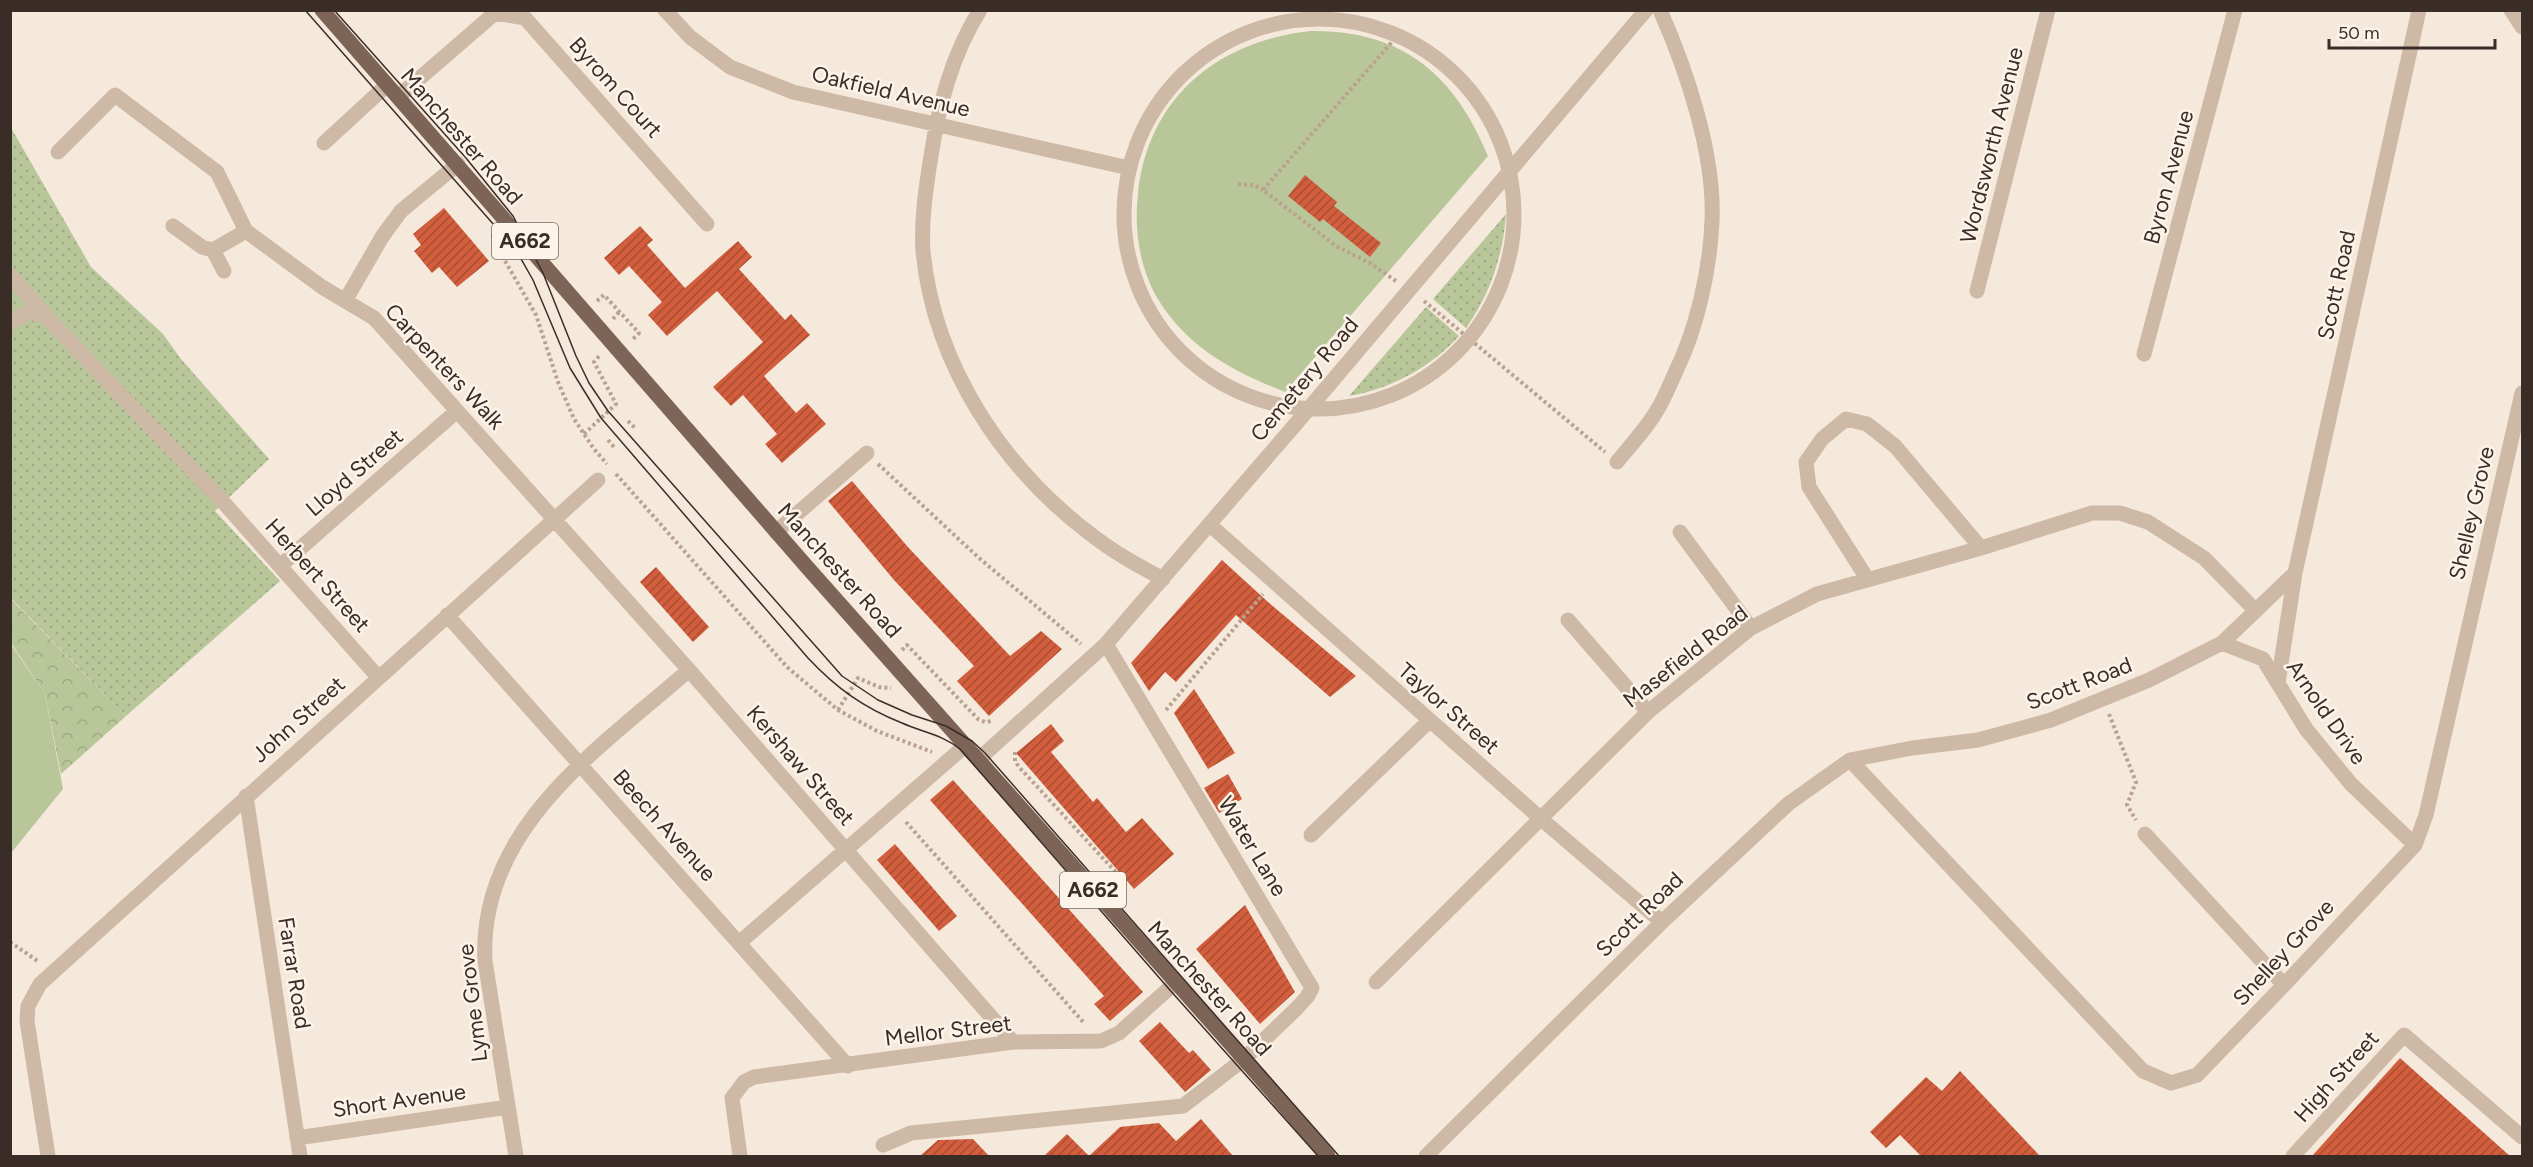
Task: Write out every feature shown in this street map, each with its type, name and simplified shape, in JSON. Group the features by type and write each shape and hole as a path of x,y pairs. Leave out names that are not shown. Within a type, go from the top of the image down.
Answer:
{"main road":[{"name":"Manchester Road","path":"322,10 776,532 1328,1156"}],"street":[{"name":"Oakfield Avenue","path":"666,10 690,37 710,53 747,75 792,92 1129,168"},
{"path":"980,10 953,64 936,124 927,179 923,250 938,322 959,376 993,434 1020,469 1053,503 1093,537 1163,579"},
{"name":"Cemetery Road","path":"979,759 1106,644 1210,525 1646,10"},
{"path":"1617,462 1657,411 1688,347 1702,296 1712,221 1708,167 1693,99 1678,51 1660,10"},
{"name":"Wordsworth Avenue","path":"1977,291 2048,10"},
{"name":"Byron Avenue","path":"2144,354 2235,10"},
{"name":"Scott Road","path":"1426,1156 1662,922 1788,804 1851,760 1912,748 1978,740 2052,720 2149,680 2222,644 2295,573 2419,10"},
{"path":"2511,10 2523,27"},
{"name":"Byrom Court","path":"398,98 495,13 525,18 707,224"},
{"path":"1330,14 1398,35 1429,52 1460,82 1486,121 1510,172 1515,215 1513,247 1492,309 1470,341 1442,367 1418,384 1392,397 1343,409 1306,412 1257,397 1224,382 1198,363 1171,337 1150,309 1137,282 1127,245 1126,201 1129,168 1143,123 1153,104 1169,85 1215,47 1263,27 1292,21 1330,14"},
{"path":"324,143 387,85"},
{"name":"Carpenters Walk","path":"58,152 115,95 217,172 246,231 322,287 374,318 554,519"},
{"path":"345,301 382,237 401,211 458,164"},
{"path":"173,226 202,247 213,250 246,231"},
{"path":"213,250 224,271"},
{"name":"Herbert Street","path":"10,275 45,315 224,503 378,677"},
{"path":"10,323 27,312 45,315"},
{"name":"Shelley Grove","path":"1851,760 2143,1071 2171,1083 2197,1075 2284,986 2415,844 2426,815 2523,393"},
{"name":"Lloyd Street","path":"280,566 457,411"},
{"path":"1869,580 1809,487 1806,462 1822,439 1846,419 1866,424 1895,446 1981,548"},
{"path":"776,532 867,453"},
{"name":"John Street","path":"27,1021 28,1006 32,995 50,974 598,480"},
{"name":"Masefield Road","path":"1376,982 1648,712 1751,628 1817,594 1981,548 2092,513 2120,513 2148,522 2204,558 2256,611"},
{"name":"Kershaw Street","path":"554,519 689,670 1013,1042"},
{"name":"Taylor Street","path":"1210,525 1429,721 1662,922"},
{"path":"1680,532 1751,628"},
{"path":"2277,683 2295,573"},
{"name":"Beech Avenue","path":"447,615 848,1066"},
{"path":"1568,620 1648,712"},
{"name":"Water Lane","path":"1106,644 1312,988 1296,1009 1244,1059"},
{"name":"Arnold Drive","path":"2222,644 2263,659 2306,729 2351,784 2415,844"},
{"name":"Lyme Grove","path":"516,1156 485,962 484,942 487,918 498,876 518,837 538,809 581,765 689,670"},
{"path":"1311,835 1429,721"},
{"path":"739,943 966,745"},
{"name":"Farrar Road","path":"246,796 300,1156"},
{"path":"2145,834 2284,986"},
{"name":"Mellor Street","path":"740,1156 732,1098 736,1089 754,1077 1013,1042 1101,1041 1119,1033 1175,984"},
{"path":"10,1020 27,1021 48,1156"},
{"name":"High Street","path":"2293,1156 2404,1035 2523,1137"},
{"path":"883,1145 910,1133 1183,1106 1244,1059"},
{"name":"Short Avenue","path":"297,1138 508,1107"}],"path":[{"path":"1263,190 1398,35"},
{"path":"1238,184 1254,185 1263,190 1336,246 1370,263 1384,274 1410,288 1470,341 1617,462"},
{"path":"507,221 492,238 536,315 558,382 574,419 605,462 787,667 838,710 877,731 936,753"},
{"path":"584,434 616,404 594,362"},
{"path":"628,421 636,429"},
{"path":"608,440 614,447"},
{"path":"867,453 979,558 1094,656"},
{"path":"1154,723 1274,582"},
{"path":"891,660 907,645 978,719 985,722 996,719"},
{"path":"838,710 858,678 879,687 894,689"},
{"path":"2103,699 2136,782 2127,805 2145,834"},
{"path":"1020,747 1014,756 1018,767 1124,881 1102,901"},
{"path":"893,808 1101,1041"},
{"path":"10,942 34,956 50,974"}],"green space":[{"path":"1311,31 1343,33 1372,39 1398,48 1421,62 1441,80 1459,102 1488,156 1285,392 1229,366 1212,355 1181,330 1168,314 1156,296 1145,272 1137,233 1137,207 1144,160 1156,129 1173,102 1193,80 1218,61 1246,47 1277,37"},
{"path":"10,126 91,267 163,334 181,359 269,459 215,511 280,581 126,716 11,598"},
{"path":"1506,214 1502,245 1494,274 1482,302 1466,328 1433,299"},
{"path":"1426,307 1459,336 1436,357 1409,375 1380,388 1349,396"},
{"path":"10,598 126,716 61,774 45,694 11,643"},
{"path":"10,643 45,694 63,789 11,853"}],"building":[{"path":"1305,175 1337,202 1334,206 1381,243 1370,257 1323,219 1320,222 1288,196"},
{"path":"444,208 489,261 457,287 439,267 432,273 414,251 421,245 413,234"},
{"path":"640,226 653,240 647,245 685,288 738,241 752,257 739,269 785,320 791,314 810,335 764,376 796,413 807,403 826,424 782,463 765,444 777,434 743,395 731,406 713,387 763,342 717,291 667,336 648,315 662,302 629,266 619,275 604,258"},
{"path":"852,481 907,546 1010,656 1041,631 1062,649 989,716 957,681 974,666 894,580 828,501"},
{"path":"1222,560 1356,676 1330,697 1236,615 1176,682 1165,672 1149,691 1131,663"},
{"path":"656,567 709,627 693,642 640,582"},
{"path":"1194,689 1235,753 1208,769 1174,713"},
{"path":"1051,724 1064,741 1051,752 1093,802 1097,798 1126,832 1142,818 1174,854 1134,889 1016,753"},
{"path":"1228,774 1242,799 1219,813 1204,788"},
{"path":"953,780 1143,992 1110,1021 1094,1004 1104,996 930,800"},
{"path":"895,844 957,916 939,931 877,860"},
{"path":"1245,905 1295,992 1260,1024 1196,949"},
{"path":"1160,1022 1189,1053 1193,1050 1211,1070 1185,1092 1139,1041"},
{"path":"2400,1058 2510,1156 2312,1156"},
{"path":"1960,1071 2040,1156 1921,1156 1900,1135 1886,1148 1870,1132 1926,1077 1942,1091"},
{"path":"1201,1119 1233,1156 1089,1156 1120,1127 1159,1123 1176,1141"},
{"path":"1067,1134 1089,1156 1044,1156"},
{"path":"973,1139 989,1156 920,1156 938,1140"}],"tram line":[{"path":"305,10 516,250 533,280 570,368 601,418 808,658 829,679 863,704 888,717 947,740 960,749 1318,1156"},
{"path":"334,10 466,158 513,216 543,273 589,383 608,411 842,676 878,700 912,715 946,726 972,741 985,753 1339,1156"}]}
